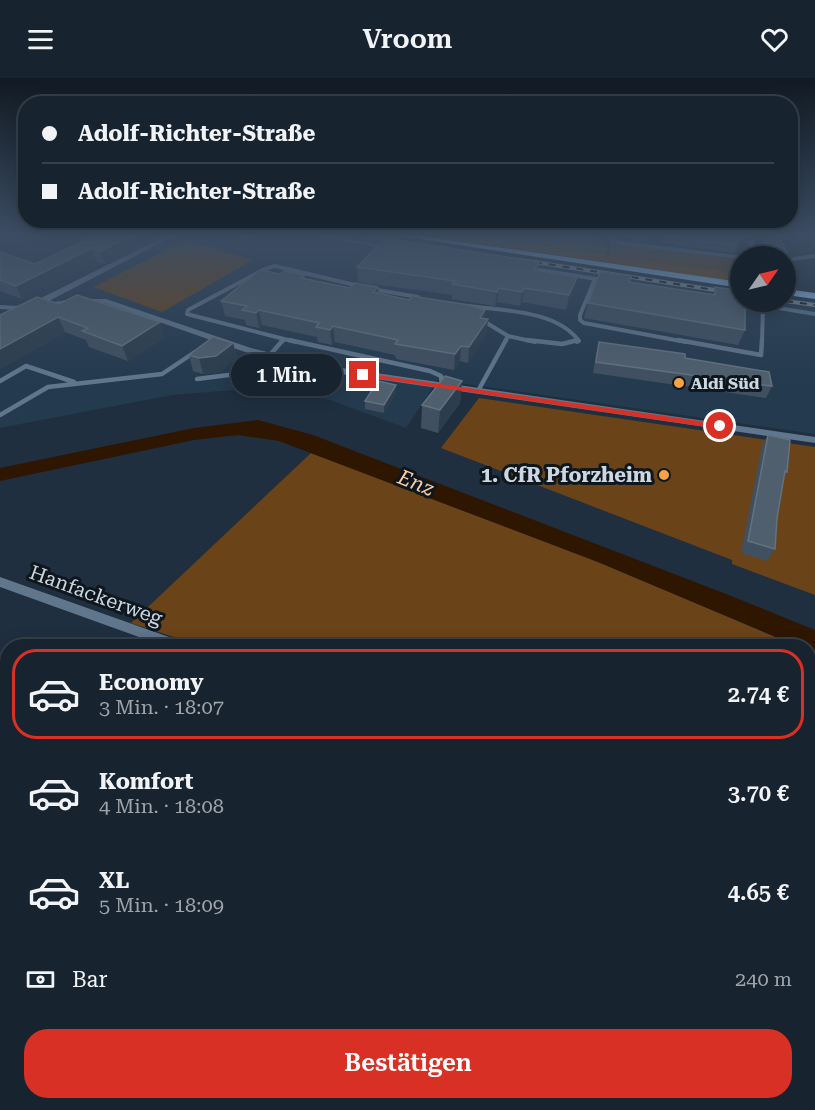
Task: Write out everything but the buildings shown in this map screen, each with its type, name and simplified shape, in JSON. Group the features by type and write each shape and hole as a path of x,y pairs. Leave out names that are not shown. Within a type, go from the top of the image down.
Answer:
{"main road":[{"path":"796,293 815,296"}],"street":[{"path":"76,284 98,296 101,301"},
{"path":"8,316 76,284"},
{"path":"0,307 101,301 128,307 215,339 272,356 347,372 815,440"},
{"path":"796,310 815,314"},
{"name":"Hanfackerweg","path":"0,582 159,639"}],"lane":[{"path":"236,284 192,307 187,314 284,339 430,371 441,376 442,386"},
{"path":"348,284 426,299"},
{"path":"593,284 580,315 580,320 584,323 760,355 763,312"},
{"path":"462,305 547,320 569,328 577,335 579,341 570,344 552,343 508,336 494,325 477,319"},
{"path":"478,391 508,336"},
{"path":"207,345 215,339"},
{"path":"197,379 252,372 272,356 284,339"},
{"path":"0,415 48,387 162,374 198,350"},
{"path":"0,381 26,366 78,384"}],"shaded area":[{"path":"0,284 696,284 730,289 730,312 796,312 796,299 815,302 815,434 438,380 406,428 330,400 298,394 248,389 172,395 0,428"},
{"path":"99,284 211,284 162,312 93,287"},
{"name":"1. CfR Pforzheim","path":"479,398 815,447 815,595 732,564 732,560 441,448"},
{"path":"311,453 598,562 780,639 177,639 131,623"}],"water":[{"name":"Enz","path":"258,420 313,435 815,630 815,639 780,639 598,562 279,441 238,435 194,440 0,481 0,468 194,428"}],"railway":[{"path":"677,284 730,292"},
{"path":"796,302 815,305"}],"place":[{"name":"Aldi Süd","path":"679,383"},
{"name":"1. CfR Pforzheim","path":"664,475"}],"route":[{"path":"363,375 720,426"}]}
